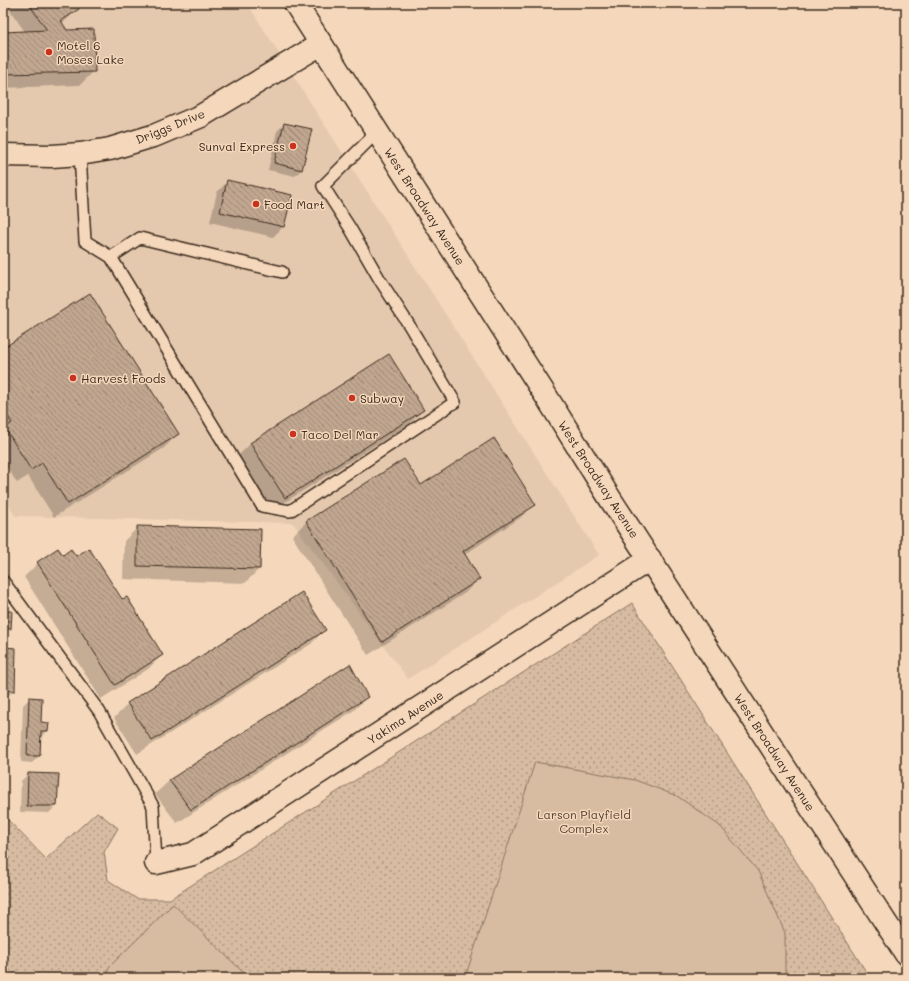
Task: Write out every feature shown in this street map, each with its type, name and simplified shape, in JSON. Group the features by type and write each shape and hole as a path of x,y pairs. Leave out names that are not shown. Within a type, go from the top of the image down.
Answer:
{"main road":[{"name":"West Broadway Avenue","path":"295,3 611,500 906,954"},
{"name":"Driggs Drive","path":"3,155 52,156 80,154 110,149 156,135 201,116 321,44"},
{"name":"Yakima Avenue","path":"156,863 194,854 650,559"}],"lane":[{"path":"80,154 85,242 110,257 262,506 290,511 455,402 323,186 377,132"},
{"path":"110,257 140,238 282,272"},
{"path":"3,581 99,711 153,806 156,863"}],"shaded area":[{"path":"3,3 247,3 599,555 408,679 293,523 15,516 3,494"}],"green space":[{"name":"Larson Playfield Complex","path":"632,603 870,978 3,978 3,819 7,819 46,859 97,812 118,828 104,852 108,880 137,899 170,899"},
{"path":"535,762 635,780 677,796 720,826 758,871 785,933 785,978 465,978"},
{"path":"173,904 249,978 105,978 110,966"}],"building":[{"name":"Motel 6 Moses Lake","path":"28,3 75,3 79,9 61,21 67,30 94,29 95,72 3,74 3,32 47,30"},
{"name":"Sunval Express","path":"284,123 312,129 302,170 274,163"},
{"name":"Food Mart","path":"227,180 292,195 284,227 220,212"},
{"name":"Harvest Foods","path":"90,293 179,434 68,504 42,463 31,470 5,428 12,423 3,409 3,348"},
{"path":"389,354 424,410 285,498 250,443"},
{"path":"494,438 536,505 463,551 480,579 382,642 306,521 404,459 421,485"},
{"path":"137,526 261,529 260,569 137,566"},
{"path":"58,548 63,555 71,549 76,556 89,548 122,599 127,597 163,655 115,685 37,562"},
{"path":"302,592 326,630 152,741 127,703"},
{"path":"3,611 12,611 11,629 3,628"},
{"path":"3,647 16,648 15,691 6,690 5,725 3,725"},
{"path":"350,664 368,697 191,810 169,780"},
{"path":"29,697 42,698 41,722 49,723 48,731 41,731 40,756 27,756"},
{"path":"28,773 59,774 57,806 27,806"}],"place":[{"name":"Motel 6 Moses Lake","path":"49,52"},
{"name":"Sunval Express","path":"293,146"},
{"name":"Food Mart","path":"256,204"},
{"name":"Harvest Foods","path":"73,378"},
{"name":"Subway","path":"352,398"},
{"name":"Taco Del Mar","path":"293,434"}]}
